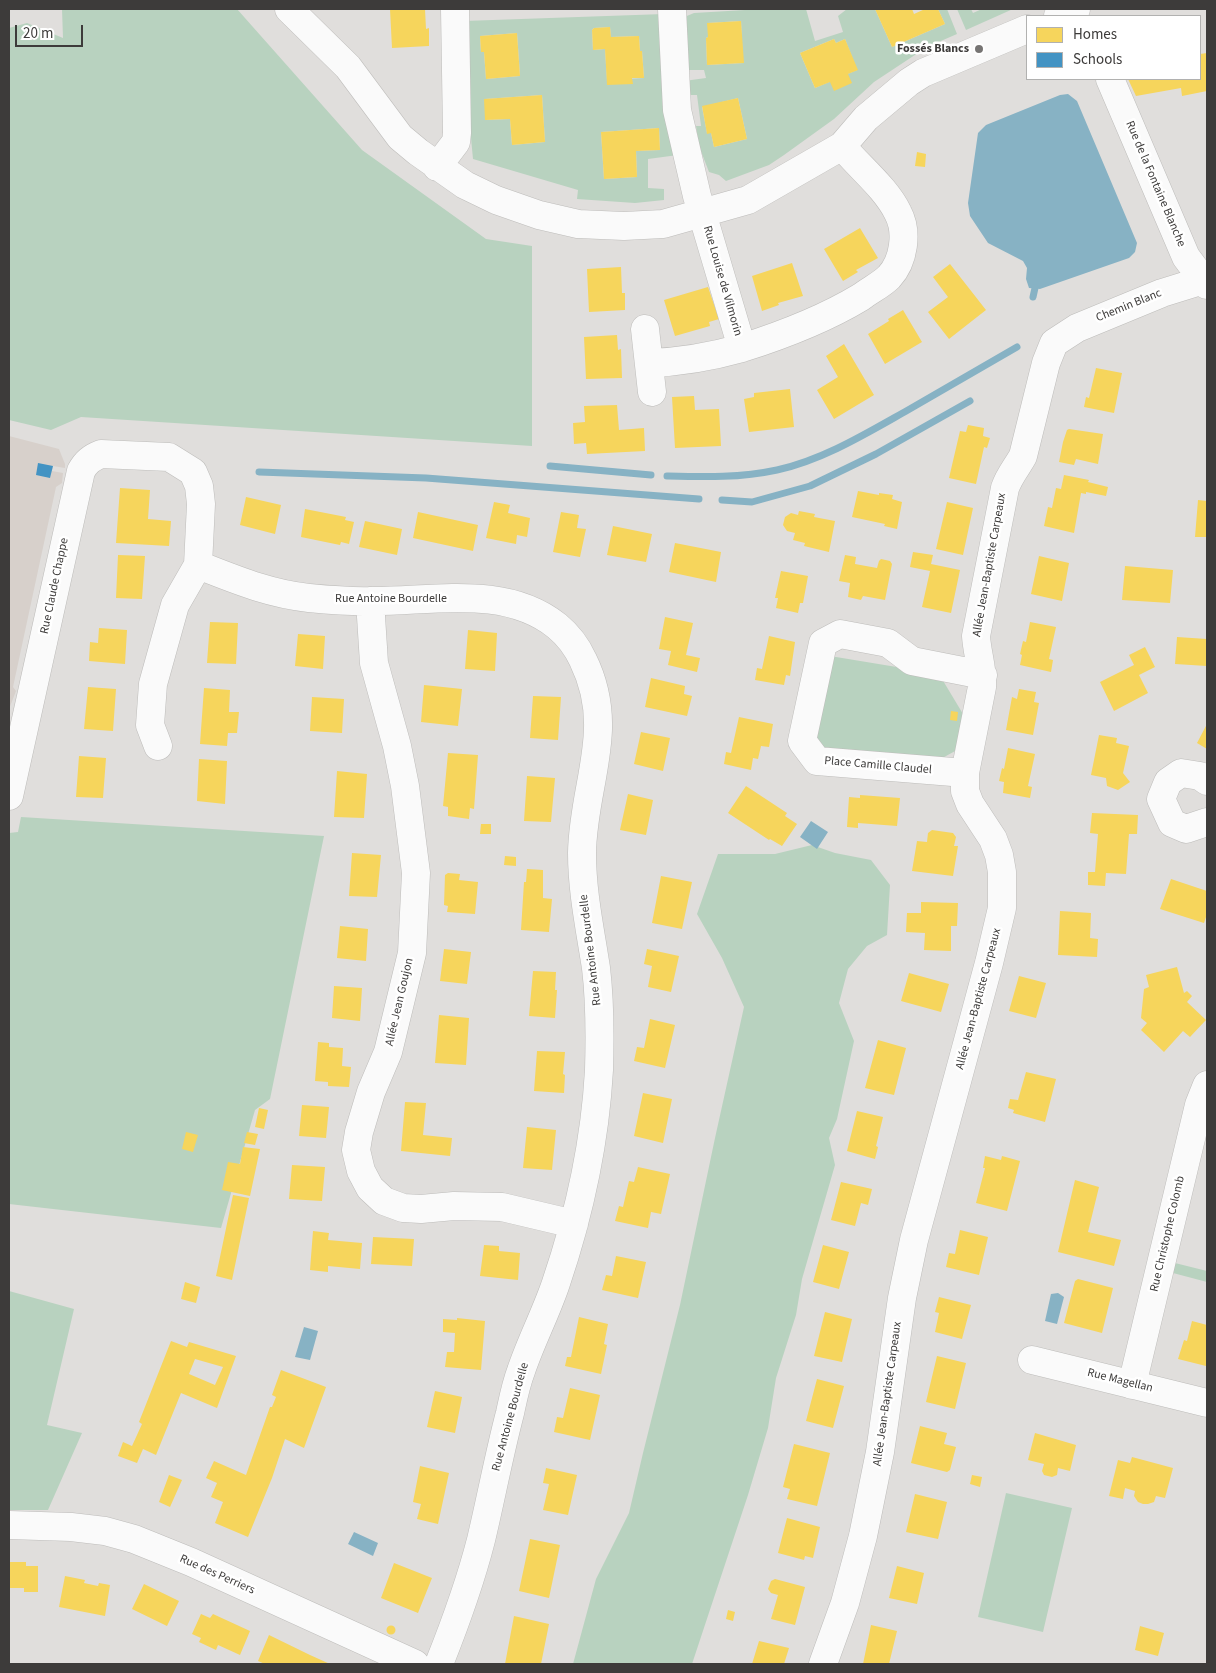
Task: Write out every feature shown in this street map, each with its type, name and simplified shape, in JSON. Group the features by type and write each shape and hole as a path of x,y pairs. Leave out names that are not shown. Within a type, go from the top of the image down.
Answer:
{"street":[{"path":"289,9 348,67 400,136 418,152 465,185 496,200 538,215 578,224 624,226 663,224 748,200 842,146 866,118 909,82 923,74 1026,29"},
{"path":"437,166 456,142 458,133 455,9"},
{"name":"Rue Louise de Vilmorin","path":"672,9 676,110 702,214 742,348"},
{"path":"1061,15 1078,9"},
{"name":"Rue de la Fontaine Blanche","path":"1110,80 1186,257 1206,281"},
{"name":"Rue Louise de Vilmorin","path":"649,363 681,362 712,356 742,348 806,325 848,305 890,276 903,248 903,232 899,214 890,199 842,146"},
{"name":"Chemin Blanc","path":"1054,342 1077,328 1162,293 1206,281"},
{"path":"645,329 652,392"},
{"name":"Allée Jean-Baptiste Carpeaux","path":"823,1664 845,1603 864,1536 880,1452 902,1298 914,1240 990,963 1002,908 1002,872 999,855 992,838 970,804 966,791 965,773 983,675 976,646 976,636 1005,488 1008,479 1023,456 1046,363 1054,342"},
{"name":"Rue Claude Chappe","path":"9,796 80,471 85,463 92,457 101,454 169,457 193,472 199,486 201,504 198,565"},
{"path":"158,746 150,725 153,684 163,642 175,605 198,565"},
{"name":"Rue Antoine Bourdelle","path":"198,565 257,588 306,598 370,601 473,598 504,601 532,610 558,626 576,646 591,677 598,706 598,737 594,777 584,828 582,854 586,912 596,970 600,1022 599,1069 595,1111 582,1192 555,1284 520,1372 480,1545 464,1599 439,1664"},
{"name":"Allée Jean Goujon","path":"370,601 374,663 405,786 416,874 412,953 388,1052 371,1092 358,1132 356,1150 361,1171 370,1188 384,1201 403,1208 502,1207 574,1224"},
{"name":"Place Camille Claudel","path":"965,773 817,761 802,741 823,644 840,634 888,643 912,661 983,675"},
{"path":"1207,781 1200,776 1181,773 1168,782 1161,799 1172,823 1186,829 1207,822"},
{"name":"Rue Christophe Colomb","path":"1132,1384 1199,1105 1207,1086"},
{"name":"Rue Magellan","path":"1032,1360 1207,1403"},
{"name":"Rue des Perriers","path":"9,1525 97,1530 134,1539 191,1562 415,1664"}],"shaded area":[{"path":"9,436 59,449 65,468 53,466 52,471 63,473 62,483 56,487 13,687 16,691 9,709"}],"green space":[{"path":"62,9 237,9 362,150 486,239 532,246 532,446 81,417 51,430 9,420 9,28 27,23 63,38"},
{"path":"762,9 806,9 815,41 843,32 838,16 847,9 875,9 892,47 945,24 938,9 947,9 957,34 927,47 874,82 834,119 769,165 726,181 719,175 709,172 699,146 696,126 701,126 697,95 685,95 684,81 706,78 704,70 686,70 682,18 694,13","holes":["741,21 743,63 707,65 706,38 708,37 708,23","834,39 836,43 845,39 857,70 815,88 800,53","738,98 747,139 714,147 711,133 707,133 702,107"]},
{"path":"957,9 971,9 973,13 982,9 1013,9 966,30"},
{"path":"664,14 678,155 648,159 648,188 664,189 664,200 635,203 577,199 578,190 473,159 464,64 464,21","holes":["610,27 611,37 639,36 644,78 607,80 605,49 593,50 592,30 594,28","517,33 520,76 486,79 484,52 481,52 480,36","542,95 545,142 512,145 510,119 485,120 485,99","659,128 660,150 636,151 637,177 604,179 601,132"]},
{"path":"830,656 939,674 963,714 957,750 935,762 828,752 814,736"},
{"path":"21,817 324,836 270,1099 255,1110 221,1228 9,1204 9,833 18,832"},
{"path":"812,845 835,853 871,860 890,885 887,935 867,946 848,969 839,1003 854,1041 837,1119 829,1138 835,1165 802,1279 796,1315 776,1378 768,1428 748,1495 692,1664 573,1664 596,1579 629,1513 680,1305 744,1007 722,958 697,914 718,854 775,854"},
{"path":"1175,1263 1207,1271 1207,1282 1173,1273"},
{"path":"9,1291 74,1309 47,1425 82,1433 48,1510 9,1510"},
{"path":"1006,1493 1072,1508 1043,1632 978,1617"}],"water":[{"path":"1068,94 1077,101 1137,243 1135,252 1129,258 1040,289 1029,288 1026,279 1027,268 1023,261 988,243 970,216 968,203 978,133 986,125 1060,95"},
{"path":"811,821 828,832 817,849 800,837"},
{"path":"1058,1293 1064,1297 1057,1324 1045,1321 1051,1294"},
{"path":"304,1327 318,1331 310,1360 295,1357"},
{"path":"354,1532 378,1543 373,1556 348,1544"}],"building: Homes":[{"path":"390,9 425,9 426,29 429,28 429,46 392,48"},
{"path":"875,9 912,9 914,14 925,9 938,9 945,24 892,47"},
{"path":"741,21 744,63 707,65 707,23"},
{"path":"610,27 611,37 639,36 644,78 632,78 633,84 607,85 605,49 593,50 592,30 594,28"},
{"path":"517,33 520,76 486,79 484,52 481,52 480,36"},
{"path":"834,39 836,43 845,39 858,70 848,74 852,83 834,91 830,82 815,88 800,53"},
{"path":"1207,53 1207,91 1182,96 1181,88 1136,96 1128,80 1201,80 1201,54"},
{"path":"542,95 545,142 512,145 510,119 485,120 484,99"},
{"path":"738,98 747,139 714,147 711,133 707,134 702,106"},
{"path":"659,128 660,150 636,151 637,177 604,179 601,132"},
{"path":"917,152 926,154 925,167 915,166"},
{"path":"860,228 878,258 856,270 858,272 843,281 824,249"},
{"path":"792,263 803,296 778,303 779,305 762,311 752,276"},
{"path":"950,264 986,310 949,339 928,312 948,297 933,277"},
{"path":"621,267 622,293 625,293 625,310 589,312 587,269"},
{"path":"708,287 719,319 709,322 710,326 675,336 664,300"},
{"path":"903,310 922,342 885,364 868,334"},
{"path":"617,335 618,350 621,349 622,378 586,379 584,337"},
{"path":"844,344 874,395 834,419 817,390 838,377 826,356"},
{"path":"1096,368 1122,373 1114,413 1084,407 1086,397 1089,398"},
{"path":"790,389 794,427 749,432 744,399 754,397 754,393"},
{"path":"694,396 695,410 719,409 721,446 675,448 672,397"},
{"path":"617,405 619,430 644,428 645,451 587,454 586,443 574,444 573,423 585,422 584,406"},
{"path":"968,425 984,428 983,436 990,438 987,448 984,447 976,484 949,478 960,431 966,432"},
{"path":"1069,429 1103,434 1098,464 1076,459 1074,465 1059,462 1063,442"},
{"path":"1064,475 1089,480 1088,482 1108,487 1106,496 1086,492 1086,494 1081,493 1074,533 1044,526 1048,507 1052,508 1056,488 1061,489"},
{"path":"120,488 150,490 148,519 171,521 169,546 116,543"},
{"path":"858,491 879,495 879,493 893,495 892,499 902,502 897,529 884,526 885,524 852,517"},
{"path":"246,497 281,505 275,534 240,525"},
{"path":"1198,500 1207,501 1207,537 1195,537"},
{"path":"494,502 510,505 508,513 530,518 527,537 517,535 516,544 486,538"},
{"path":"947,502 973,508 963,555 936,549"},
{"path":"305,509 346,517 345,520 354,522 349,544 341,542 340,545 301,537"},
{"path":"799,511 815,514 814,517 835,521 829,552 804,546 805,543 793,540 795,533 787,531 783,525 785,517 791,513 798,515"},
{"path":"418,512 478,525 473,551 413,538"},
{"path":"561,512 579,515 577,528 586,529 580,557 553,552"},
{"path":"365,521 402,529 397,555 359,547"},
{"path":"613,526 652,534 646,562 607,555"},
{"path":"675,543 721,552 716,582 669,572"},
{"path":"913,552 933,555 931,564 960,570 951,613 922,607 930,571 910,567"},
{"path":"118,555 145,556 142,599 116,598"},
{"path":"845,555 856,557 855,564 877,568 881,559 890,561 892,564 885,600 863,596 861,600 848,597 850,583 839,581"},
{"path":"1039,556 1069,563 1062,601 1031,594"},
{"path":"1125,566 1173,570 1170,603 1122,600"},
{"path":"781,571 808,576 803,603 800,603 798,613 776,608 778,598 775,598"},
{"path":"665,617 693,623 686,655 700,658 697,672 668,665 671,651 659,649"},
{"path":"210,622 238,623 236,664 207,663"},
{"path":"1030,622 1056,627 1049,659 1053,660 1051,672 1020,665 1023,641 1026,642"},
{"path":"99,628 127,630 125,664 89,661 90,642 98,643"},
{"path":"468,630 497,633 495,671 465,669"},
{"path":"298,634 325,636 323,669 295,666"},
{"path":"769,636 795,642 790,676 786,675 784,685 755,680 757,668 762,669"},
{"path":"1177,637 1207,639 1207,666 1175,664"},
{"path":"1145,647 1155,667 1139,675 1148,693 1114,711 1100,682 1134,665 1129,655"},
{"path":"651,678 685,686 684,694 692,696 687,716 645,707"},
{"path":"424,685 462,689 458,726 421,722"},
{"path":"88,687 116,689 113,731 84,729"},
{"path":"204,688 230,690 229,712 239,712 237,733 228,733 227,746 200,744"},
{"path":"1019,689 1036,692 1034,702 1039,703 1033,735 1006,730 1012,697 1017,699"},
{"path":"533,696 561,697 558,740 530,738"},
{"path":"312,697 344,699 342,733 310,731"},
{"path":"951,711 958,712 957,721 950,720"},
{"path":"739,717 773,724 769,747 761,746 758,759 753,758 751,770 724,764 726,752 731,753"},
{"path":"1207,724 1207,749 1197,743"},
{"path":"641,732 670,738 663,771 634,764"},
{"path":"1099,735 1117,738 1116,743 1129,746 1123,773 1130,782 1118,790 1107,786 1106,778 1091,775"},
{"path":"1008,748 1035,754 1028,786 1032,787 1030,798 1003,793 1004,782 999,781 1002,768 1004,769"},
{"path":"448,753 478,755 474,809 470,808 469,819 448,816 448,807 443,806"},
{"path":"79,756 106,758 103,798 76,797"},
{"path":"199,759 227,761 225,804 197,801"},
{"path":"337,771 367,774 364,818 334,817"},
{"path":"527,776 555,778 551,822 524,821"},
{"path":"746,786 787,813 785,816 797,824 782,846 769,840 728,813"},
{"path":"628,794 653,800 646,835 620,830"},
{"path":"860,795 900,798 897,826 858,823 858,828 847,827 849,797 860,798"},
{"path":"1092,813 1138,815 1137,834 1129,834 1126,874 1106,873 1105,886 1088,885 1088,872 1095,872 1098,834 1090,833"},
{"path":"481,824 491,824 491,834 480,834"},
{"path":"932,830 953,833 956,837 954,846 958,846 953,876 912,871 917,841 927,842 928,833"},
{"path":"352,853 381,855 377,897 349,896"},
{"path":"505,856 516,857 516,866 504,865"},
{"path":"527,869 543,870 543,898 552,899 549,932 521,930 524,882 526,882"},
{"path":"448,873 460,874 459,880 478,882 475,914 447,912 448,906 444,905 445,875"},
{"path":"661,876 692,882 682,929 652,923"},
{"path":"1171,879 1207,891 1207,914 1204,923 1160,909"},
{"path":"921,902 958,903 957,926 951,926 951,951 924,950 925,933 906,932 907,913 921,913"},
{"path":"1060,911 1091,913 1090,938 1098,939 1097,957 1058,955"},
{"path":"340,926 368,929 366,961 337,958"},
{"path":"444,949 471,952 467,984 440,981"},
{"path":"647,949 679,956 671,992 648,987 652,966 644,964"},
{"path":"1177,967 1184,993 1187,991 1192,996 1187,1002 1206,1020 1190,1037 1183,1031 1164,1052 1141,1030 1147,1023 1141,1018 1144,989 1149,987 1146,975"},
{"path":"533,971 556,972 555,1018 529,1016"},
{"path":"909,973 949,984 941,1012 901,1001"},
{"path":"1019,976 1046,983 1036,1018 1009,1011"},
{"path":"334,986 362,988 360,1021 332,1018"},
{"path":"439,1015 469,1018 466,1065 435,1063"},
{"path":"650,1019 675,1025 665,1068 634,1061 637,1047 644,1048"},
{"path":"878,1040 906,1048 894,1095 865,1088"},
{"path":"318,1042 329,1043 329,1047 343,1048 342,1066 351,1067 349,1087 328,1086 328,1082 315,1081"},
{"path":"537,1051 565,1052 564,1093 534,1091"},
{"path":"1026,1072 1056,1079 1045,1122 1013,1113 1014,1110 1008,1108 1010,1099 1018,1100"},
{"path":"643,1093 672,1099 663,1143 634,1136"},
{"path":"405,1102 426,1103 423,1135 452,1138 450,1156 401,1151"},
{"path":"302,1105 329,1107 326,1138 299,1136"},
{"path":"259,1108 268,1110 264,1129 255,1127"},
{"path":"857,1111 883,1117 875,1159 847,1151"},
{"path":"527,1127 556,1130 552,1170 523,1168"},
{"path":"186,1132 198,1135 193,1152 182,1149"},
{"path":"247,1132 258,1134 255,1145 244,1143"},
{"path":"243,1147 260,1149 250,1196 222,1190 228,1162 240,1164"},
{"path":"985,1156 1001,1160 1002,1156 1020,1161 1007,1211 976,1203 985,1168 983,1168"},
{"path":"292,1165 325,1167 322,1201 289,1199"},
{"path":"638,1167 670,1174 661,1214 651,1212 648,1228 615,1221 619,1206 623,1207 629,1181 634,1182"},
{"path":"1075,1180 1099,1187 1088,1232 1121,1240 1114,1266 1058,1252"},
{"path":"841,1182 872,1189 868,1205 861,1203 855,1226 831,1220"},
{"path":"233,1195 249,1198 232,1280 216,1276"},
{"path":"960,1230 988,1237 979,1275 946,1267 949,1253 955,1254"},
{"path":"313,1231 329,1233 328,1240 362,1243 360,1269 328,1266 328,1272 310,1270"},
{"path":"373,1237 414,1239 412,1266 371,1264"},
{"path":"484,1245 499,1246 499,1251 520,1253 518,1280 480,1276"},
{"path":"823,1245 849,1252 839,1289 813,1282"},
{"path":"616,1256 646,1262 638,1298 602,1290 606,1275 612,1276"},
{"path":"1078,1279 1113,1288 1102,1333 1064,1323 1075,1281"},
{"path":"185,1282 200,1287 196,1303 181,1299"},
{"path":"939,1297 971,1305 962,1339 935,1332 939,1313 935,1312"},
{"path":"825,1312 852,1319 842,1362 814,1356"},
{"path":"579,1317 608,1324 604,1344 607,1345 601,1374 565,1366 567,1357 571,1357"},
{"path":"457,1318 485,1321 481,1370 445,1367 447,1352 454,1352 455,1333 443,1332 443,1319 457,1320"},
{"path":"1192,1321 1207,1325 1206,1366 1178,1359 1184,1340 1187,1341"},
{"path":"171,1341 187,1347 189,1342 236,1356 217,1408 181,1393 156,1455 143,1449 137,1463 118,1456 123,1442 132,1446 142,1424 139,1422","holes":["195,1359 223,1367 215,1385 189,1374"]},
{"path":"937,1356 966,1363 955,1409 926,1402"},
{"path":"281,1370 326,1387 304,1448 285,1439 272,1478 248,1537 215,1523 223,1502 211,1497 217,1483 206,1478 214,1461 246,1475 270,1407 272,1407 276,1397 272,1395"},
{"path":"817,1379 844,1386 833,1428 806,1421"},
{"path":"570,1388 600,1395 590,1440 554,1432 557,1417 563,1418"},
{"path":"435,1391 462,1397 455,1433 427,1427"},
{"path":"920,1426 947,1433 944,1444 956,1447 950,1470 947,1472 911,1463"},
{"path":"1035,1433 1076,1445 1070,1471 1058,1468 1057,1475 1052,1477 1044,1475 1042,1471 1044,1464 1028,1460"},
{"path":"794,1444 830,1453 817,1506 787,1499 790,1489 783,1487"},
{"path":"1132,1457 1173,1468 1165,1498 1156,1496 1154,1502 1143,1504 1138,1502 1134,1496 1135,1491 1125,1488 1123,1499 1109,1496 1118,1460 1130,1463"},
{"path":"420,1466 449,1473 438,1524 417,1519 421,1504 413,1502"},
{"path":"546,1468 577,1475 568,1515 543,1510 549,1484 543,1483"},
{"path":"169,1475 182,1480 170,1507 159,1502"},
{"path":"972,1475 982,1477 980,1487 970,1484"},
{"path":"915,1494 947,1502 938,1539 906,1532"},
{"path":"787,1518 820,1527 813,1558 805,1556 804,1560 778,1553"},
{"path":"530,1539 560,1545 549,1598 519,1591"},
{"path":"9,1562 26,1562 26,1566 38,1566 38,1592 24,1592 24,1588 9,1588"},
{"path":"394,1563 432,1578 418,1613 381,1598"},
{"path":"897,1566 924,1573 917,1604 889,1598"},
{"path":"65,1576 85,1580 84,1583 98,1586 99,1583 110,1585 105,1616 59,1607"},
{"path":"775,1579 805,1587 795,1625 771,1619 778,1595 771,1593 768,1589 771,1581"},
{"path":"144,1584 179,1601 167,1626 132,1609"},
{"path":"728,1610 735,1612 733,1621 726,1619"},
{"path":"201,1614 210,1618 213,1614 250,1631 240,1655 218,1645 216,1650 199,1642 201,1638 192,1634"},
{"path":"514,1616 549,1624 541,1664 505,1664"},
{"path":"871,1625 897,1631 889,1664 863,1664"},
{"path":"391,1626 395,1630 391,1634 387,1630"},
{"path":"1140,1626 1164,1633 1158,1656 1135,1650"},
{"path":"269,1635 330,1664 265,1664 258,1661"},
{"path":"759,1641 789,1648 784,1664 752,1664"}],"building: Schools":[{"path":"38,463 53,466 50,478 36,475"}],"waterway":[{"path":"1033,297 1035,288"},
{"path":"667,476 736,476 777,470 811,460 861,436 1017,347"},
{"path":"722,500 752,502 810,486 876,454 970,401"},
{"path":"550,466 651,475"},
{"path":"259,472 426,478 699,499"}],"place":[{"name":"Fossés Blancs","path":"979,49"}]}
